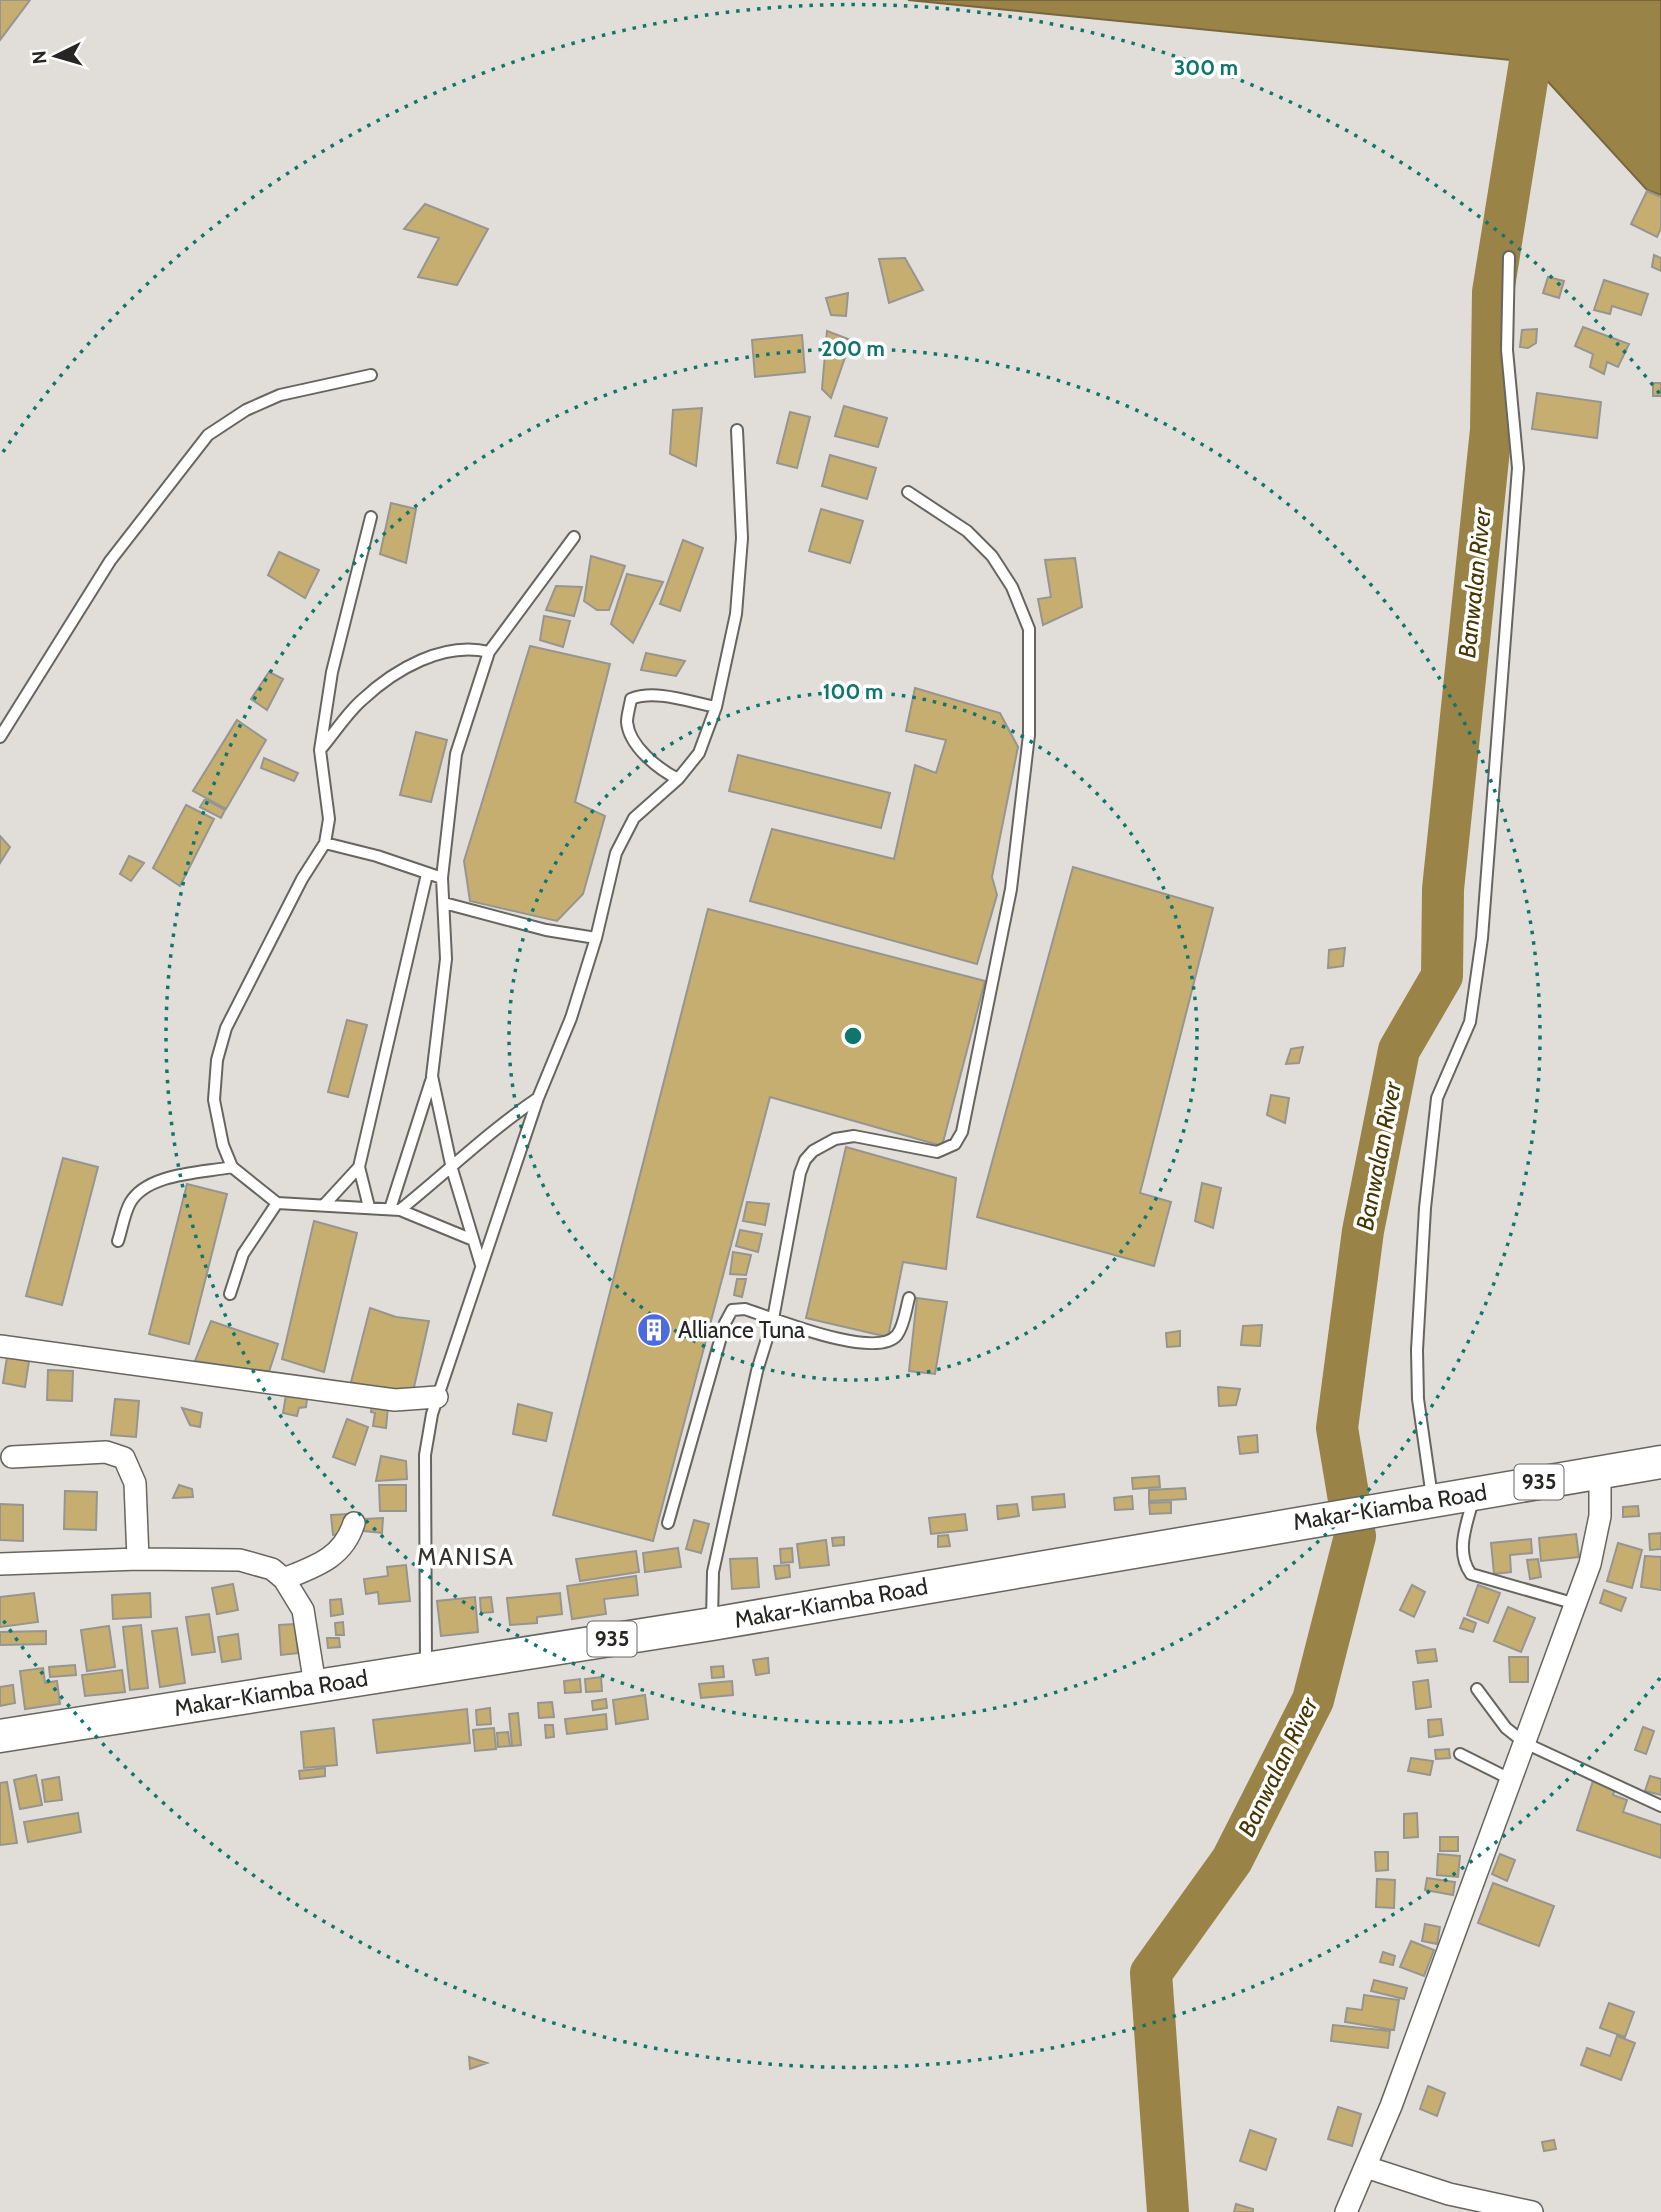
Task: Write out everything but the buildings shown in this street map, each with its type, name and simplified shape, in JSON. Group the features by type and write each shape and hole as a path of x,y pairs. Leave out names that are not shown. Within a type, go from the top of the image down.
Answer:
{"main road":[{"name":"Makar-Kiamba Road","path":"0,1736 712,1624 1661,1462"}],"street":[{"path":"0,1346 395,1400 437,1396"},
{"path":"12,1458 106,1452 124,1458 135,1483 138,1559"},
{"path":"1346,2212 1366,2167 1576,1604 1596,1537 1600,1472"},
{"path":"284,1579 332,1558 349,1538 354,1522"},
{"path":"0,1564 138,1559 240,1560 272,1569 284,1579 303,1610 315,1685"},
{"path":"1366,2167 1451,2203 1532,2212"}],"lane":[{"path":"1425,1501 1418,1387 1425,1208 1437,1098 1470,1022 1482,938 1518,468 1507,350 1509,257"},
{"path":"0,737 110,561 208,435 246,410 280,395 371,375"},
{"path":"426,1668 425,1455 437,1396 538,1098 571,1018 596,938 616,853 624,833 647,805 678,779 699,753 716,707 737,601 741,538 737,430"},
{"path":"712,1624 713,1572 757,1371 773,1319 800,1173 813,1151 835,1139 854,1136 937,1152 955,1144 962,1132 1011,889 1029,735 1029,629 1012,587 992,556 967,531 908,492"},
{"path":"371,517 332,672 320,750 329,819 325,843 302,879 237,1007 217,1060 214,1100 223,1145 232,1167 277,1203 395,1210 473,1240"},
{"path":"395,1210 432,1076 446,959 442,878 456,754 489,652 574,537"},
{"path":"320,750 361,700 389,679 444,651 459,648 489,652"},
{"path":"678,779 662,771 635,743 627,723 631,699 641,695 656,695 716,707"},
{"path":"325,843 377,856 442,878"},
{"path":"369,1207 359,1167 427,874"},
{"path":"444,904 546,930 596,938"},
{"path":"432,1076 452,1169 481,1265"},
{"path":"395,1210 452,1169 501,1123 538,1098"},
{"path":"118,1241 130,1204 144,1188 164,1180 232,1167"},
{"path":"324,1205 359,1167"},
{"path":"230,1294 243,1254 277,1203"},
{"path":"668,1522 729,1313 740,1307 841,1339 883,1343 899,1333 909,1298"},
{"path":"1475,1493 1462,1558 1471,1574 1576,1604"},
{"path":"1477,1689 1500,1721 1525,1744 1661,1806"},
{"path":"1460,1754 1512,1780"}],"shaded area":[{"path":"908,0 1661,0 1661,195 1647,190 1530,62"}],"waterway":[{"name":"Banwalan River","path":"1168,2212 1151,1973 1232,1860 1313,1700 1355,1536 1337,1428 1363,1231 1399,1050 1442,976 1443,889 1491,430 1493,292 1530,62"}],"place":[{"name":"Alliance Tuna","path":"654,1330"}],"district":[{"name":"MANISA","path":"466,1557"}]}
